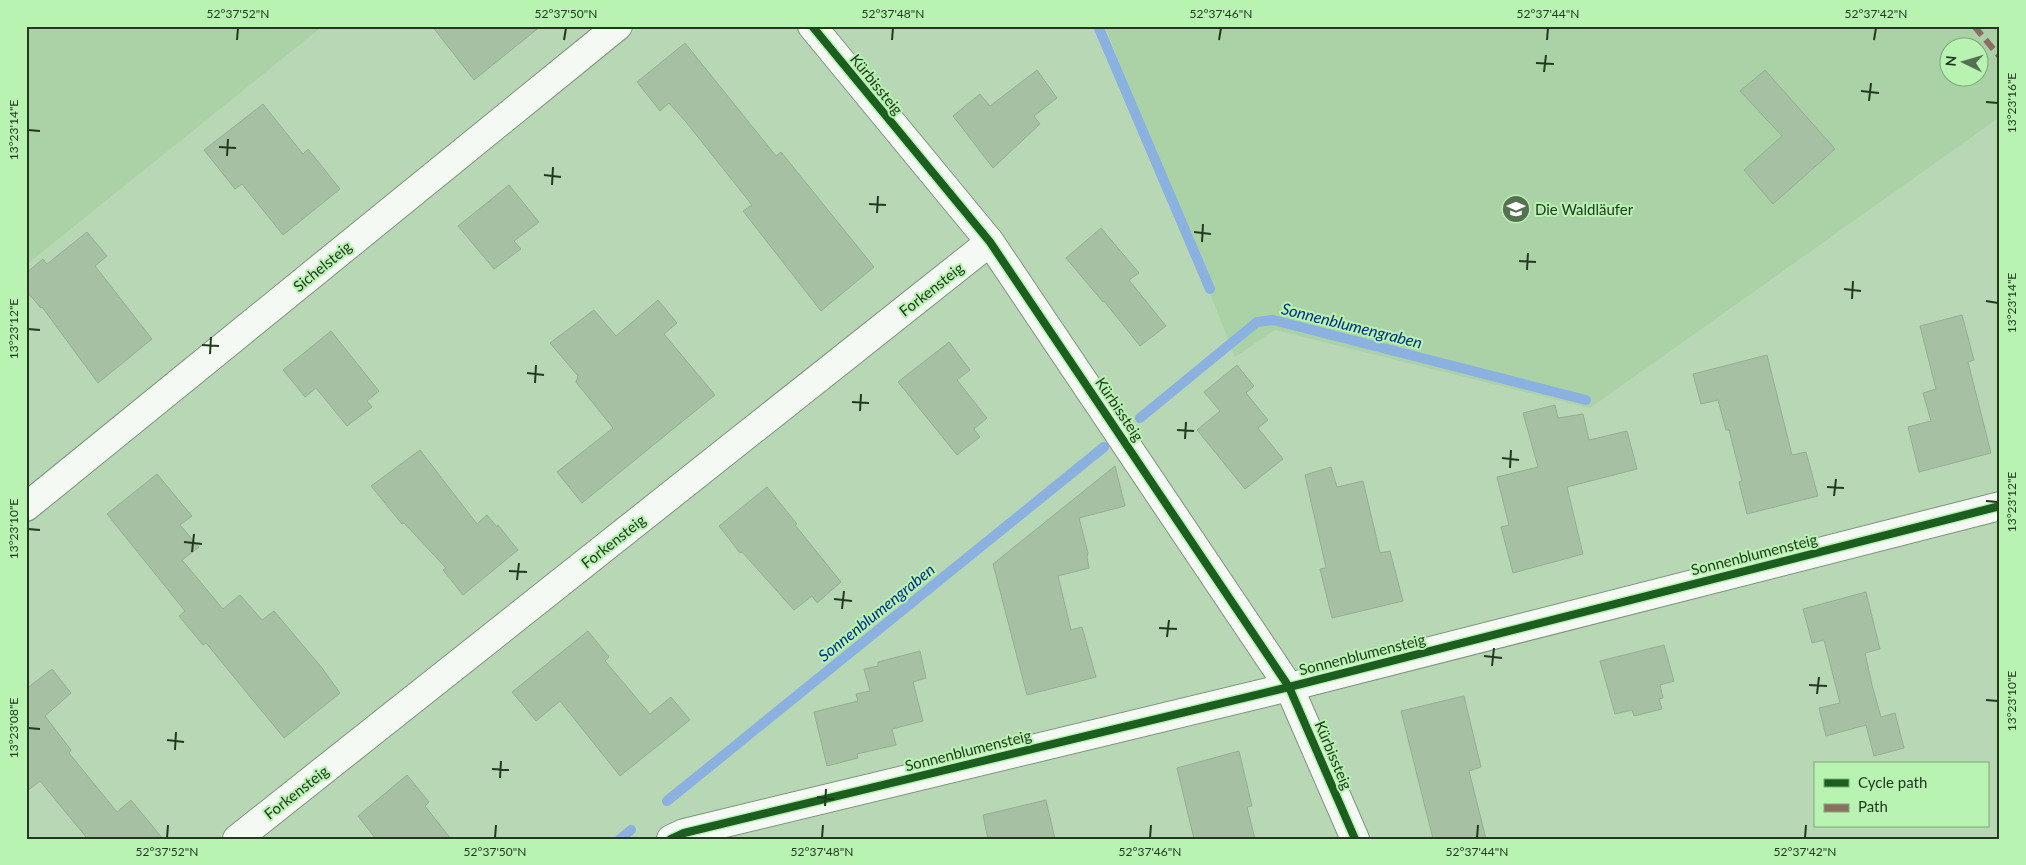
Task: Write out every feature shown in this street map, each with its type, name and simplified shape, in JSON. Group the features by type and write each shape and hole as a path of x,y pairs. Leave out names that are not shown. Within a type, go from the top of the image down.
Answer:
{"street":[{"name":"Sichelsteig","path":"26,507 618,26"},
{"name":"Kürbissteig","path":"812,26 990,242 1289,687 1355,839"},
{"name":"Forkensteig","path":"237,839 990,242"},
{"name":"Sonnenblumensteig","path":"671,839 684,833 1289,687 2000,506"}],"green space":[{"path":"26,26 323,26 26,265"},
{"name":"Die Waldläufer","path":"1105,26 2000,26 2000,117 1590,408 1275,330 1235,357"}],"building":[{"path":"432,26 541,26 474,80"},
{"path":"685,43 776,156 781,152 874,267 821,311 743,211 752,205 686,122 669,103 660,111 637,82"},
{"path":"1037,70 1057,98 1034,116 1040,124 993,168 953,116 980,94 990,106"},
{"path":"1765,70 1835,149 1773,204 1744,170 1782,136 1740,91"},
{"path":"263,104 303,154 308,149 340,189 283,235 242,184 235,189 204,150"},
{"path":"509,185 539,222 514,241 521,249 494,269 458,226"},
{"path":"1101,228 1139,273 1129,280 1166,326 1140,346 1066,258"},
{"path":"87,232 107,256 95,266 152,339 98,383 42,307 26,291 26,273 43,259 47,264"},
{"path":"658,300 677,323 664,334 715,395 582,503 557,472 613,428 576,382 578,376 550,343 594,310 616,336"},
{"path":"1962,315 1974,360 1968,362 1991,453 1919,472 1908,427 1931,421 1923,393 1936,389 1920,326"},
{"path":"331,331 379,391 367,401 372,407 347,426 316,388 305,397 283,370"},
{"path":"949,342 970,370 957,380 987,418 974,429 980,437 957,455 898,382"},
{"path":"1767,355 1792,455 1806,452 1818,496 1747,514 1739,482 1742,481 1729,430 1726,430 1718,400 1701,404 1693,374"},
{"path":"1237,365 1254,386 1246,393 1268,420 1258,428 1283,459 1245,489 1197,430 1220,411 1204,392"},
{"path":"1555,405 1558,418 1583,414 1589,440 1627,431 1637,469 1567,487 1583,554 1513,573 1501,527 1509,525 1497,477 1538,467 1523,413"},
{"path":"420,450 477,524 487,515 497,527 498,525 518,550 463,595 443,570 446,568 404,523 402,524 371,486"},
{"path":"1115,466 1125,506 1079,518 1088,553 1089,568 1058,576 1071,630 1082,627 1096,677 1027,695 993,564"},
{"path":"1331,467 1337,487 1363,481 1380,553 1390,551 1403,601 1332,618 1320,569 1326,568 1305,475"},
{"path":"157,474 192,516 180,525 199,547 182,560 223,609 240,595 262,620 274,611 322,668 340,693 284,738 206,643 203,645 179,616 185,611 107,514"},
{"path":"767,487 841,582 817,603 812,596 794,610 742,552 740,553 719,526"},
{"path":"1866,592 1880,649 1865,653 1872,685 1881,717 1895,713 1904,748 1874,756 1866,725 1826,736 1819,708 1840,703 1824,640 1812,643 1803,609"},
{"path":"588,631 609,657 605,661 650,714 671,697 690,720 620,776 560,701 536,721 512,692"},
{"path":"1664,645 1674,681 1660,685 1663,698 1659,699 1662,709 1634,716 1632,710 1615,714 1600,661"},
{"path":"920,651 926,678 913,682 923,721 892,729 896,745 857,754 858,758 827,766 814,712 858,701 856,694 870,691 864,669 878,666 878,662"},
{"path":"52,669 71,693 45,716 71,750 69,753 117,812 131,800 163,839 84,839 86,837 40,781 26,792 26,689"},
{"path":"1464,696 1481,767 1469,771 1486,839 1433,839 1401,711"},
{"path":"1239,751 1252,806 1247,807 1255,839 1194,839 1177,768"},
{"path":"407,775 429,802 425,806 451,839 376,839 358,816"},
{"path":"1046,800 1055,839 988,839 983,815"}],"waterway":[{"path":"1098,26 1210,289"},
{"name":"Sonnenblumengraben","path":"1140,418 1257,322 1273,320 1586,400"},
{"name":"Sonnenblumengraben","path":"667,801 1104,447"},
{"name":"Sonnenblumengraben","path":"620,839 631,830"}],"marked path":[{"path":"1974,26 2000,57"}],"cycle path":[{"path":"812,26 990,242 1289,687 1355,839"},
{"path":"671,839 684,833 1289,687 2000,506"}],"place":[{"name":"Die Waldläufer","path":"1516,209"}]}
